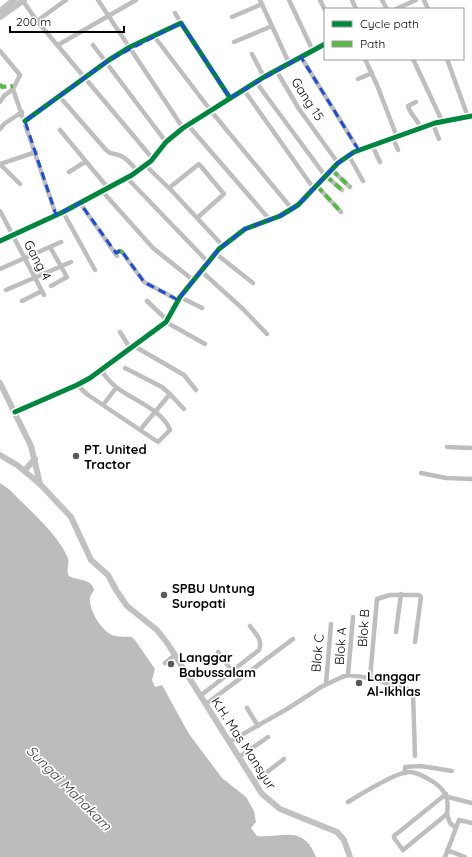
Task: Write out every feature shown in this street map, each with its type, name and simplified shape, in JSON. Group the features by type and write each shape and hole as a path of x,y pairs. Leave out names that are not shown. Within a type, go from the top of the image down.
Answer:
{"main road":[{"path":"0,11 14,0"},
{"path":"0,17 23,0"},
{"path":"0,383 2,391 15,412 35,459 40,484"},
{"name":"K.H. Mas Mansyur","path":"0,455 40,484 70,517 92,560 108,575 127,606 157,630 175,655 254,782 269,802 280,809 329,828 339,834 346,844 350,857"},
{"path":"24,471 35,459"}],"street":[{"path":"23,0 37,20 153,159"},
{"path":"37,20 66,0"},
{"path":"98,0 183,128"},
{"path":"58,45 136,0"},
{"path":"289,0 314,51"},
{"path":"398,8 416,0"},
{"path":"232,17 261,2 289,63"},
{"path":"176,13 230,98"},
{"path":"25,121 107,61 130,47 181,23"},
{"path":"234,42 272,26"},
{"path":"154,36 211,111 292,208"},
{"path":"93,44 166,142"},
{"path":"0,241 63,212 138,172 153,159 166,142 183,128 264,77 324,45"},
{"path":"0,52 20,75 13,89 4,96 0,102"},
{"path":"252,54 264,77"},
{"path":"301,57 358,149"},
{"path":"366,60 372,73 398,150"},
{"path":"413,60 442,121"},
{"path":"15,412 77,386 167,321 179,298 207,261 215,253 245,229 270,220 298,205 338,163 358,149 395,138 442,121 470,116 447,60"},
{"name":"Gang 15","path":"276,70 299,109 338,163"},
{"path":"358,79 372,73"},
{"path":"256,82 326,176 342,190"},
{"path":"13,89 36,152 56,215"},
{"path":"244,90 315,187 341,212"},
{"path":"59,96 106,150 112,155 120,155 125,158 138,172"},
{"path":"416,102 408,106 412,115 418,121 421,129"},
{"path":"0,129 4,124 22,112"},
{"path":"433,124 439,139"},
{"path":"188,125 270,220"},
{"path":"60,130 108,188"},
{"path":"372,145 380,162"},
{"path":"20,184 0,164 36,152"},
{"path":"349,156 363,181"},
{"path":"69,172 85,162"},
{"path":"169,188 199,164 224,194 197,218"},
{"path":"146,166 169,188 223,246"},
{"path":"332,170 350,187"},
{"path":"127,178 207,261"},
{"path":"102,191 153,248 193,280"},
{"path":"80,203 116,255 122,252 144,282 202,308"},
{"name":"Gang 4","path":"0,211 43,293 22,301"},
{"path":"63,212 95,270"},
{"path":"0,270 61,242"},
{"path":"50,247 67,277 51,286"},
{"path":"215,253 252,283"},
{"path":"6,290 71,262"},
{"path":"200,270 243,309 266,334"},
{"path":"146,301 167,321 204,344"},
{"path":"120,332 132,347 184,374 196,390"},
{"path":"125,368 162,387 184,409"},
{"path":"77,386 158,442 170,430 164,420 155,412 116,388 101,370"},
{"path":"103,405 116,388"},
{"path":"140,430 170,394"},
{"path":"448,447 472,448"},
{"path":"421,473 446,478 472,479"},
{"path":"396,632 401,594"},
{"name":"Blok B","path":"370,678 376,601 378,598 401,594 420,595 421,598 415,642"},
{"name":"Blok A","path":"348,676 353,617"},
{"name":"Blok C","path":"326,684 331,624"},
{"path":"200,696 259,650 261,646 259,638 250,626"},
{"path":"206,704 293,639"},
{"path":"218,652 232,671"},
{"path":"164,663 175,655"},
{"path":"229,742 326,684 348,676 370,678 408,689 413,693 415,756"},
{"path":"247,708 258,726"},
{"path":"239,757 268,737"},
{"path":"254,782 284,759"},
{"path":"405,773 405,767 412,765 452,771"},
{"path":"348,802 405,773 421,775 435,784 447,795 472,803"},
{"path":"447,795 394,836 395,841 403,850 447,814"},
{"path":"447,795 447,814 450,823 456,828"},
{"path":"445,857 459,820 472,823"},
{"path":"447,850 465,857"}],"highlighted area":[{"path":"181,23 230,98 301,57 358,149 338,163 298,205 280,216 245,229 219,249 178,300 144,282 121,250 116,253 80,203 56,215 25,121 109,60"}],"water":[{"name":"Sungai Mahakam","path":"0,483 10,490 56,538 68,559 69,576 90,583 93,586 94,590 90,596 91,608 103,628 112,635 132,637 135,640 155,669 152,680 155,687 162,685 189,734 222,778 246,797 254,811 256,822 251,828 257,836 298,836 305,840 311,847 316,857 0,857"}],"marked path":[{"path":"0,84 2,87 13,86"},
{"path":"332,170 350,187"},
{"path":"326,176 342,190"},
{"path":"317,186 341,212"},
{"path":"116,253 121,251 123,254"}],"cycle path":[{"path":"25,121 109,60 130,47 181,23 230,98"},
{"path":"0,241 63,212 132,175 151,161 166,142 183,128 264,77 324,45"},
{"path":"15,412 90,378 166,322 180,297 219,249 245,229 280,216 298,205 338,163 354,152 435,123 472,116"}],"place":[{"name":"PT. United Tractor","path":"76,456"},
{"name":"SPBU Untung Suropati","path":"164,595"},
{"name":"Langgar Babussalam","path":"171,664"},
{"name":"Langgar Al-Ikhlas","path":"359,683"}]}
